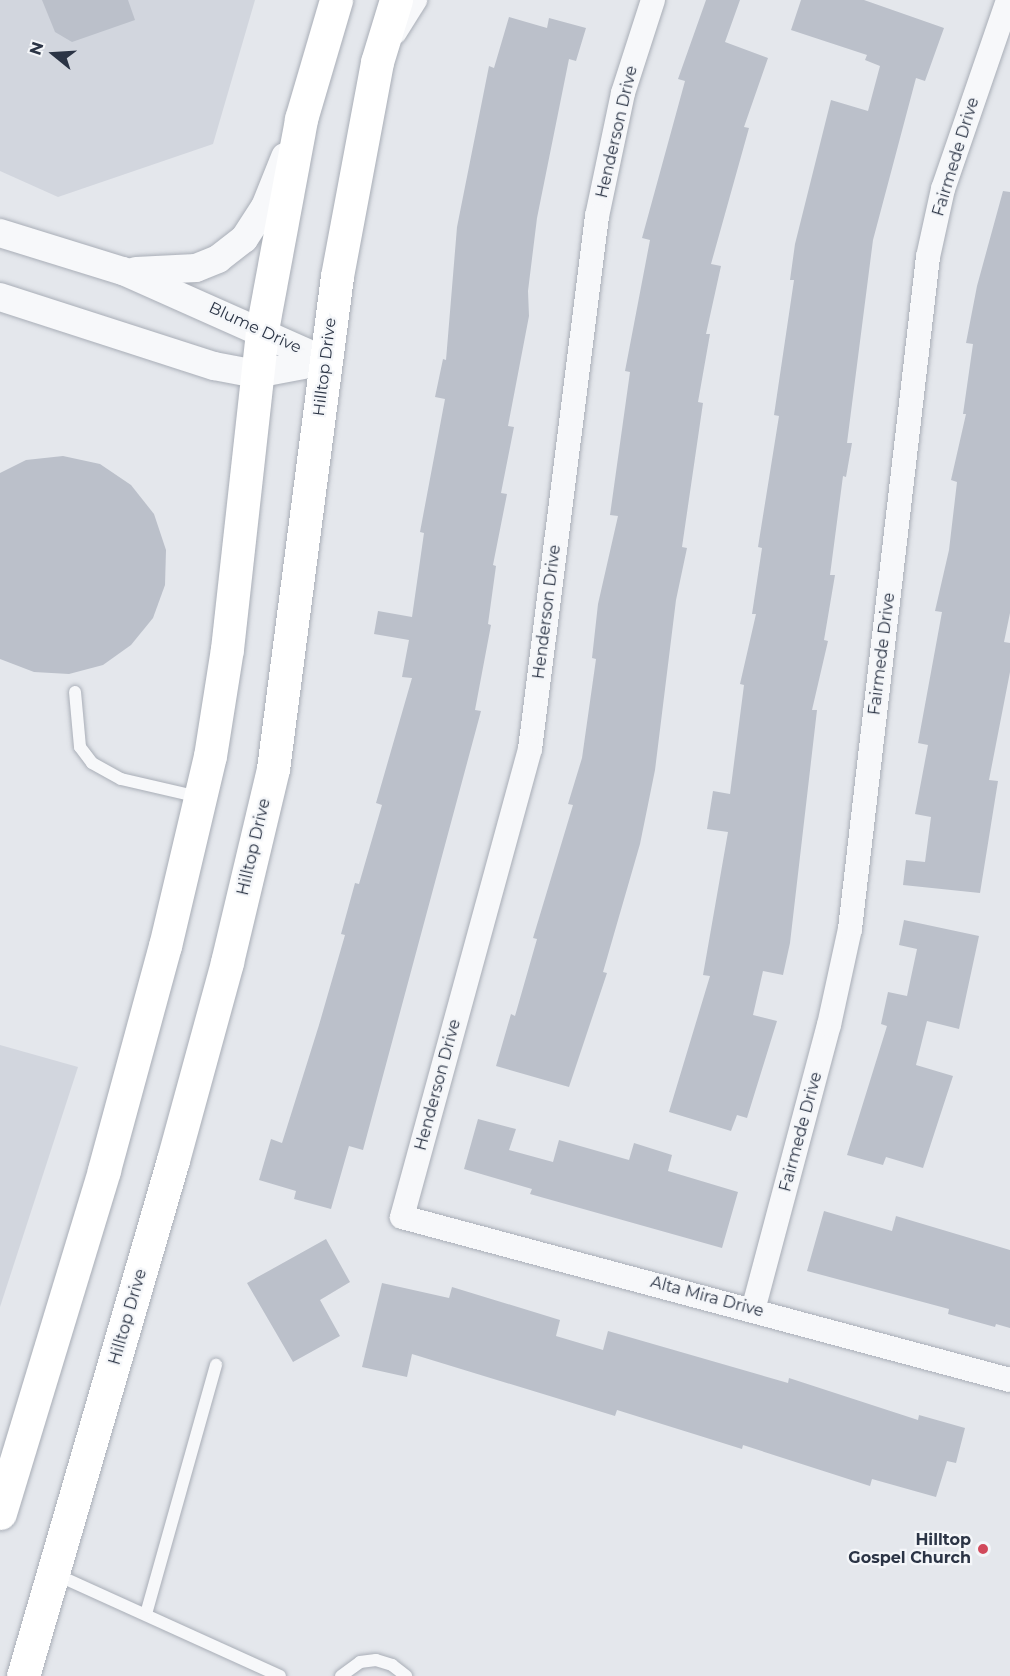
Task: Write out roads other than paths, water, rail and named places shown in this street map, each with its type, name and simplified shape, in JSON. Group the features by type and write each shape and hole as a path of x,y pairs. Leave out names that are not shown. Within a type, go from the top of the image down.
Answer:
{"main road":[{"path":"0,1513 107,1159 165,946 201,798 227,649 262,330 301,119 336,0"},
{"name":"Hilltop Drive","path":"23,1676 227,962 273,768 326,361 355,168 377,62 396,0"}],"street":[{"path":"377,62 415,0"},
{"name":"Henderson Drive","path":"402,1217 530,749 597,216 623,93 653,0"},
{"name":"Fairmede Drive","path":"753,1310 829,1025 849,929 928,257 943,189 1008,0"},
{"path":"123,271 196,268 218,259 244,239 265,207 301,119"},
{"name":"Blume Drive","path":"0,233 123,271 262,330 326,361"},
{"name":"Blume Drive","path":"0,297 190,361 256,374 326,361"},
{"name":"Alta Mira Drive","path":"402,1217 1010,1380"}],"lane":[{"path":"75,692 80,747 92,763 121,779 201,798"},
{"path":"146,1614 216,1365"},
{"path":"54,1574 280,1676"},
{"path":"341,1676 360,1662 376,1660 392,1665 407,1676"}],"place":[{"name":"Hilltop Gospel Church","path":"983,1549"}]}
